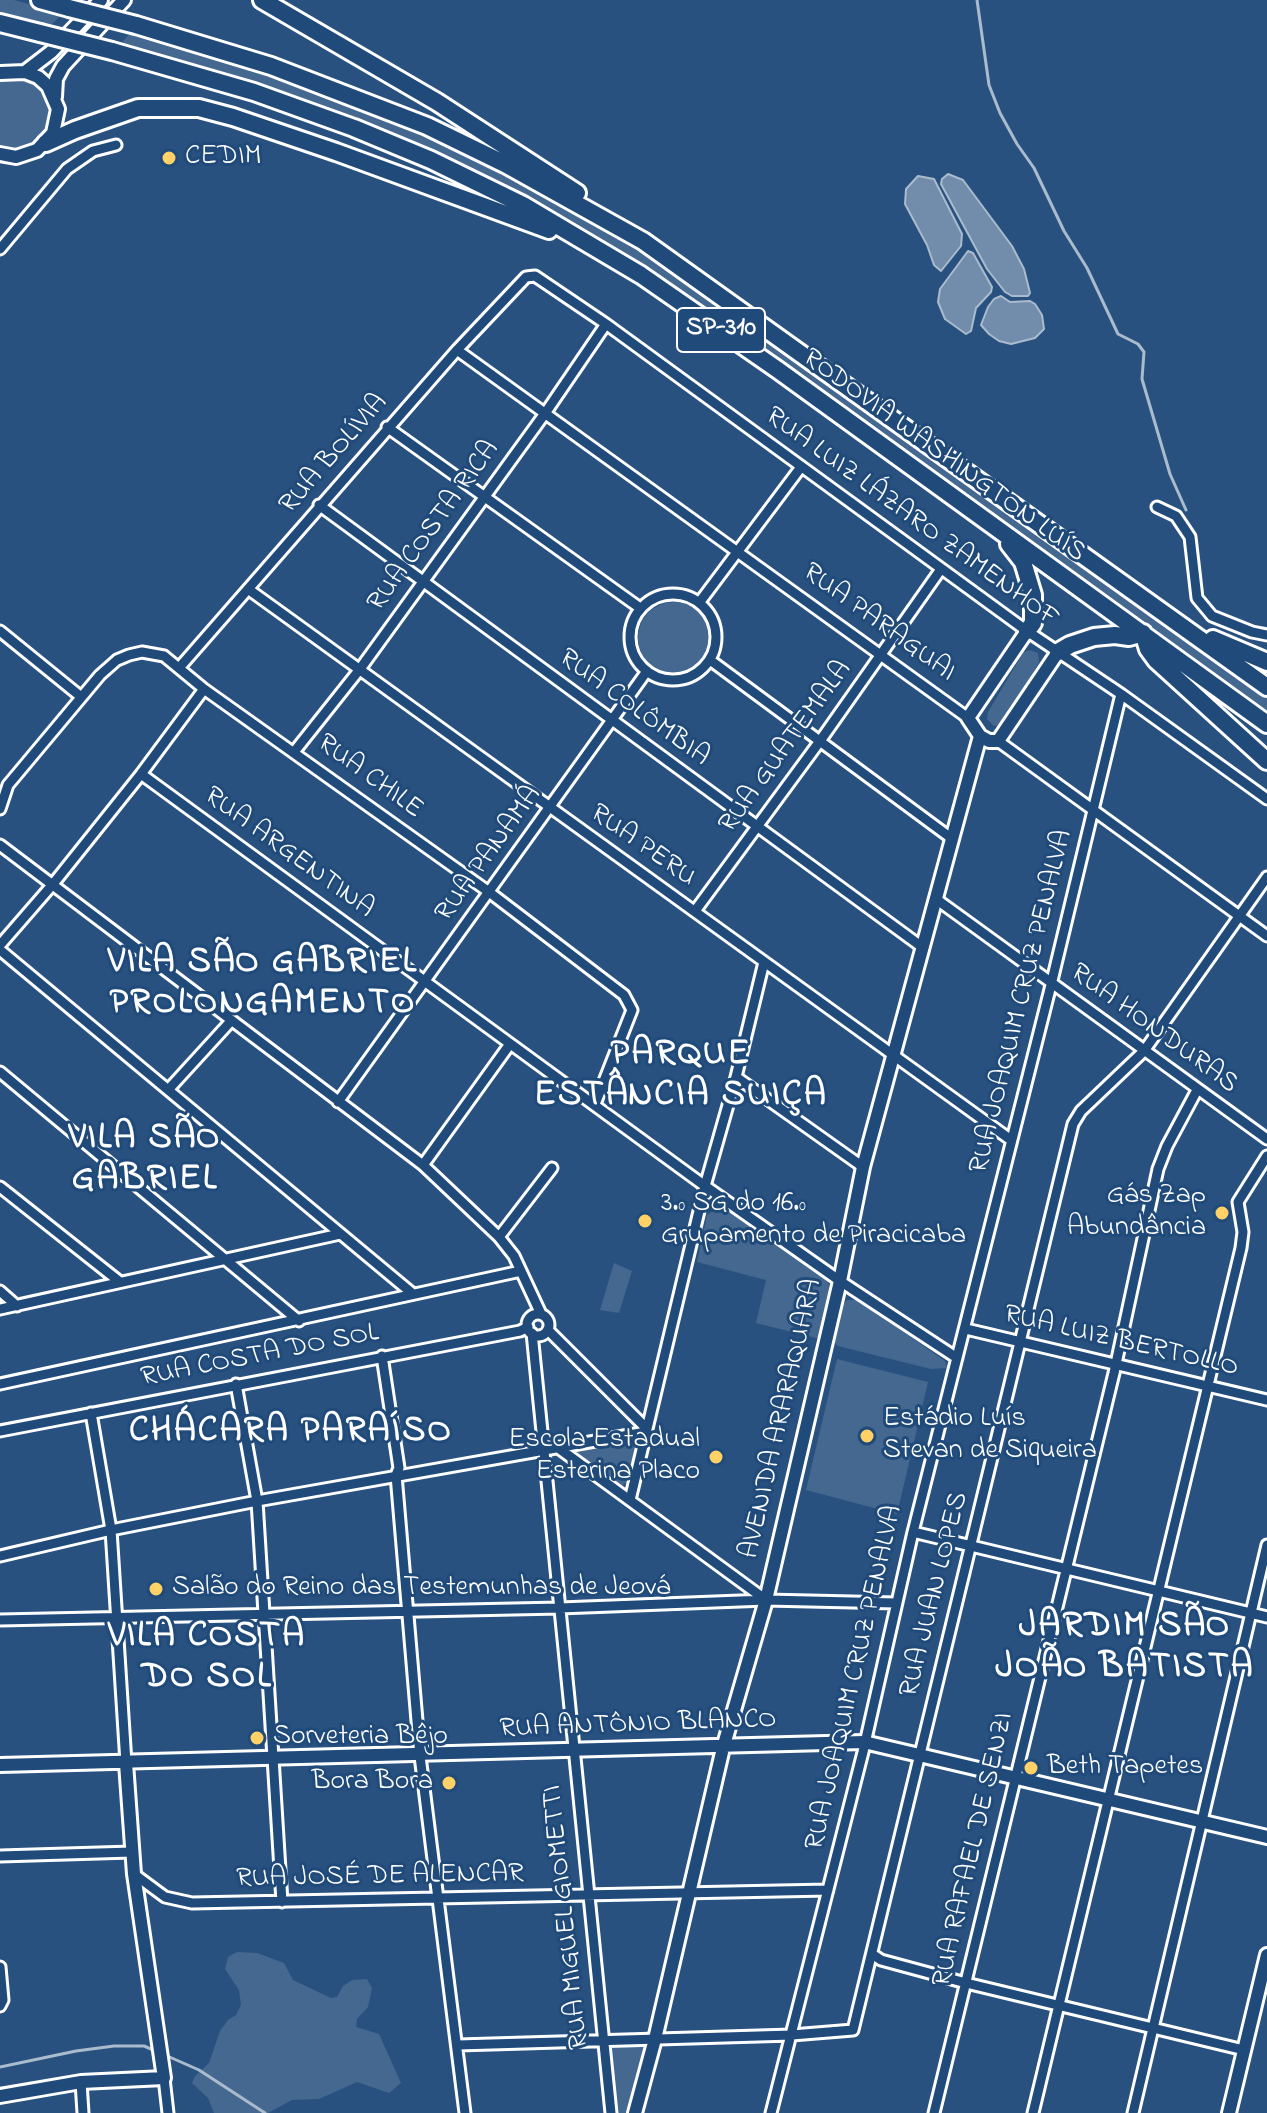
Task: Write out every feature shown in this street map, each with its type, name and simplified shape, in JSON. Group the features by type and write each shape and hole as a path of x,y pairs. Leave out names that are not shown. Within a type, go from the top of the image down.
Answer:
{"highway":[{"name":"RODOVIA WASHINGTON LUÍS","path":"40,0 136,25 284,71 427,126 531,177 643,241 1267,687"},
{"path":"262,0 437,102 559,179 643,241"},
{"name":"RODOVIA WASHINGTON LUÍS","path":"0,23 254,92 397,145 523,205 641,275 778,370 1267,724"},
{"path":"46,143 138,108 199,108 512,214 641,275"},
{"path":"975,513 1014,549 1023,562 1035,610 1033,623 1027,631"},
{"path":"1123,582 1213,639 1267,662"},
{"path":"1058,652 1094,637 1129,637 1143,633 1148,649 1156,660 1267,761"}],"street":[{"path":"25,72 51,52 101,0"},
{"path":"2,156 27,155 46,143 57,122 56,79 63,66 124,0"},
{"path":"0,73 25,72 38,77 55,97"},
{"path":"0,249 67,169 93,151 116,145"},
{"name":"RUA LUIZ LÁZARO ZAMENHOF","path":"529,276 544,280 1027,631 1267,799"},
{"name":"RUA BOLÍVIA","path":"179,668 387,427 529,276"},
{"name":"RUA COSTA RICA","path":"294,752 360,669 606,324"},
{"name":"RUA PARAGUAI","path":"457,350 968,718 980,736"},
{"path":"387,427 640,608"},
{"path":"699,603 801,467"},
{"name":"RUA COLÔMBIA","path":"319,505 922,947"},
{"path":"1157,507 1176,516 1190,537 1197,598 1212,616 1267,635"},
{"name":"RUA GUATEMALA","path":"695,911 941,569"},
{"name":"RUA PERU","path":"248,589 1011,1140"},
{"path":"674,594 687,596 699,603 715,625 717,638 710,660 686,678 659,678 647,671 632,650 630,636 632,623 640,608 661,596 674,594"},
{"path":"0,631 80,696"},
{"path":"968,718 1027,631"},
{"path":"998,741 1058,652"},
{"name":"RUA CHILE","path":"4,786 80,696 117,660 129,655 153,653 164,656 204,689 489,892 624,995 632,1010 595,1104"},
{"path":"710,660 951,838"},
{"name":"RUA PANAMÁ","path":"338,1102 613,723 647,671"},
{"path":"204,689 141,774 0,947 413,1294"},
{"name":"RUA JOAQUIM CRUZ PENALVA","path":"771,2113 1121,694"},
{"path":"980,736 989,741 998,741 1267,936"},
{"name":"AVENIDA ARARAQUARA","path":"635,2113 723,1748 766,1600 840,1281 863,1167 980,736"},
{"name":"RUA ARGENTINA","path":"141,774 705,1186 957,1358"},
{"path":"0,809 4,786"},
{"name":"RUA MIGUEL GIOMETTI","path":"0,845 423,1165 499,1237 521,1271 541,1314"},
{"path":"1144,1051 1267,877"},
{"name":"RUA HONDURAS","path":"936,899 1267,1139"},
{"path":"630,1500 705,1186 764,962"},
{"path":"168,1090 231,1021"},
{"path":"423,1165 510,1044"},
{"name":"RUA JUAN LOPES","path":"792,2035 853,2030 1073,1124 1081,1111 1144,1051"},
{"path":"0,1072 299,1321"},
{"path":"736,1077 863,1167"},
{"name":"RUA RAFAEL DE SENZI","path":"934,2113 1116,1364 1158,1169 1197,1090"},
{"path":"1033,2113 1242,1240 1238,1202 1267,1156"},
{"path":"499,1237 552,1168"},
{"path":"0,1187 120,1282"},
{"path":"0,1309 340,1234"},
{"path":"0,1384 521,1271"},
{"name":"RUA MIGUEL GIOMETTI","path":"528,1287 529,1327 611,2113"},
{"path":"0,1291 17,1306"},
{"path":"548,1330 542,1335 529,1327 534,1315 541,1314 547,1319 548,1330 646,1430"},
{"name":"RUA COSTA DO SOL","path":"0,1431 529,1327"},
{"name":"RUA LUIZ BERTOLLO","path":"966,1329 1267,1400"},
{"path":"382,1356 399,1468 396,1475 410,1610 420,1756 465,2113"},
{"path":"236,1384 257,1501 282,1902"},
{"path":"91,1413 111,1530 134,1874 168,2113"},
{"path":"0,1556 257,1501 646,1430"},
{"path":"557,1447 766,1600"},
{"path":"913,1532 1267,1617"},
{"path":"1133,2113 1267,1545"},
{"path":"0,1620 560,1608 766,1600 896,1603"},
{"name":"RUA ANTÔNIO BLANCO","path":"0,1765 864,1742 1267,1837"},
{"path":"0,1856 132,1852"},
{"name":"RUA JOSÉ DE ALENCAR","path":"134,1874 152,1890 178,1901 192,1903 828,1890"},
{"path":"872,1954 881,1960 966,1983 1244,2050"},
{"path":"1229,2113 1267,1955"},
{"path":"0,1967 3,2000 0,2006"},
{"path":"458,2045 792,2035"},
{"path":"0,2096 81,2082 163,2075"},
{"path":"81,2082 83,2113"}],"shaded area":[{"path":"0,0 14,0 63,13 48,28 0,15"},
{"path":"131,32 280,75 443,140 602,225 651,255 1267,692 1267,716 643,272 276,92 166,57 119,46"},
{"path":"26,77 38,83 53,105 50,131 42,141 18,152 5,150 0,148 0,79"},
{"path":"948,174 963,180 1012,246 1024,269 1030,293 1028,296 1012,296 1005,292 987,269 941,184"},
{"path":"918,176 934,179 962,234 961,246 941,271 934,265 905,204 906,189"},
{"path":"968,251 973,253 992,287 976,308 971,331 966,334 945,319 938,302 940,289"},
{"path":"1001,296 1010,302 1030,301 1035,304 1042,315 1044,329 1035,338 1011,344 989,334 981,325 988,307"},
{"path":"681,602 700,612 708,624 708,652 700,664 688,672 667,674 648,664 640,652 638,631 648,612 660,604"},
{"path":"1029,650 1038,653 1039,662 1004,724 994,726 987,719 988,712 1023,653"},
{"path":"720,1206 728,1208 828,1281 831,1295 820,1339 756,1323 766,1280 697,1262 707,1215"},
{"path":"614,1263 632,1271 619,1313 600,1310"},
{"path":"847,1300 856,1300 865,1305 945,1361 947,1368 931,1369 838,1346 832,1340 840,1308"},
{"name":"Estádio Luís Stevan de Siqueira","path":"837,1359 928,1382 897,1514 806,1490"},
{"path":"634,1437 638,1443 628,1482 622,1485 573,1450"},
{"path":"237,1952 257,1953 284,1963 293,1980 331,1998 337,1997 343,1986 352,1980 367,1979 372,1988 368,2007 357,2019 356,2027 379,2034 401,2083 389,2093 357,2082 319,2099 292,2100 268,2113 214,2113 208,2098 192,2083 209,2063 220,2031 241,2005 239,1990 225,1969 228,1957"},
{"path":"615,2046 645,2047 628,2113 618,2113 610,2049"}],"waterway":[{"path":"977,0 989,85 1000,113 1034,168 1118,334 1138,344 1144,352 1142,379 1170,474 1186,510"},
{"path":"0,2067 114,2046 144,2046 158,2052"},
{"path":"165,2055 199,2070 265,2113"}],"place":[{"name":"CEDIM","path":"169,158"},
{"name":"Gás Zap Abundância","path":"1222,1213"},
{"name":"3.º SG do 16.º Grupamento de Piracicaba","path":"645,1221"},
{"name":"Estádio Luís Stevan de Siqueira","path":"867,1436"},
{"name":"Escola Estadual Esterina Placo","path":"716,1457"},
{"name":"Salão do Reino das Testemunhas de Jeová","path":"156,1589"},
{"name":"Sorveteria Bêjo","path":"257,1738"},
{"name":"Beth Tapetes","path":"1031,1768"},
{"name":"Bora Bora","path":"449,1783"}],"district":[{"name":"VILA SÃO GABRIEL PROLONGAMENTO","path":"263,986"},
{"name":"PARQUE ESTÂNCIA SUIÇA","path":"681,1078"},
{"name":"VILA SÃO GABRIEL","path":"145,1162"},
{"name":"CHÁCARA PARAÍSO","path":"291,1434"},
{"name":"JARDIM SÃO JOÃO BATISTA","path":"1125,1650"},
{"name":"VILA COSTA DO SOL","path":"207,1660"}]}
